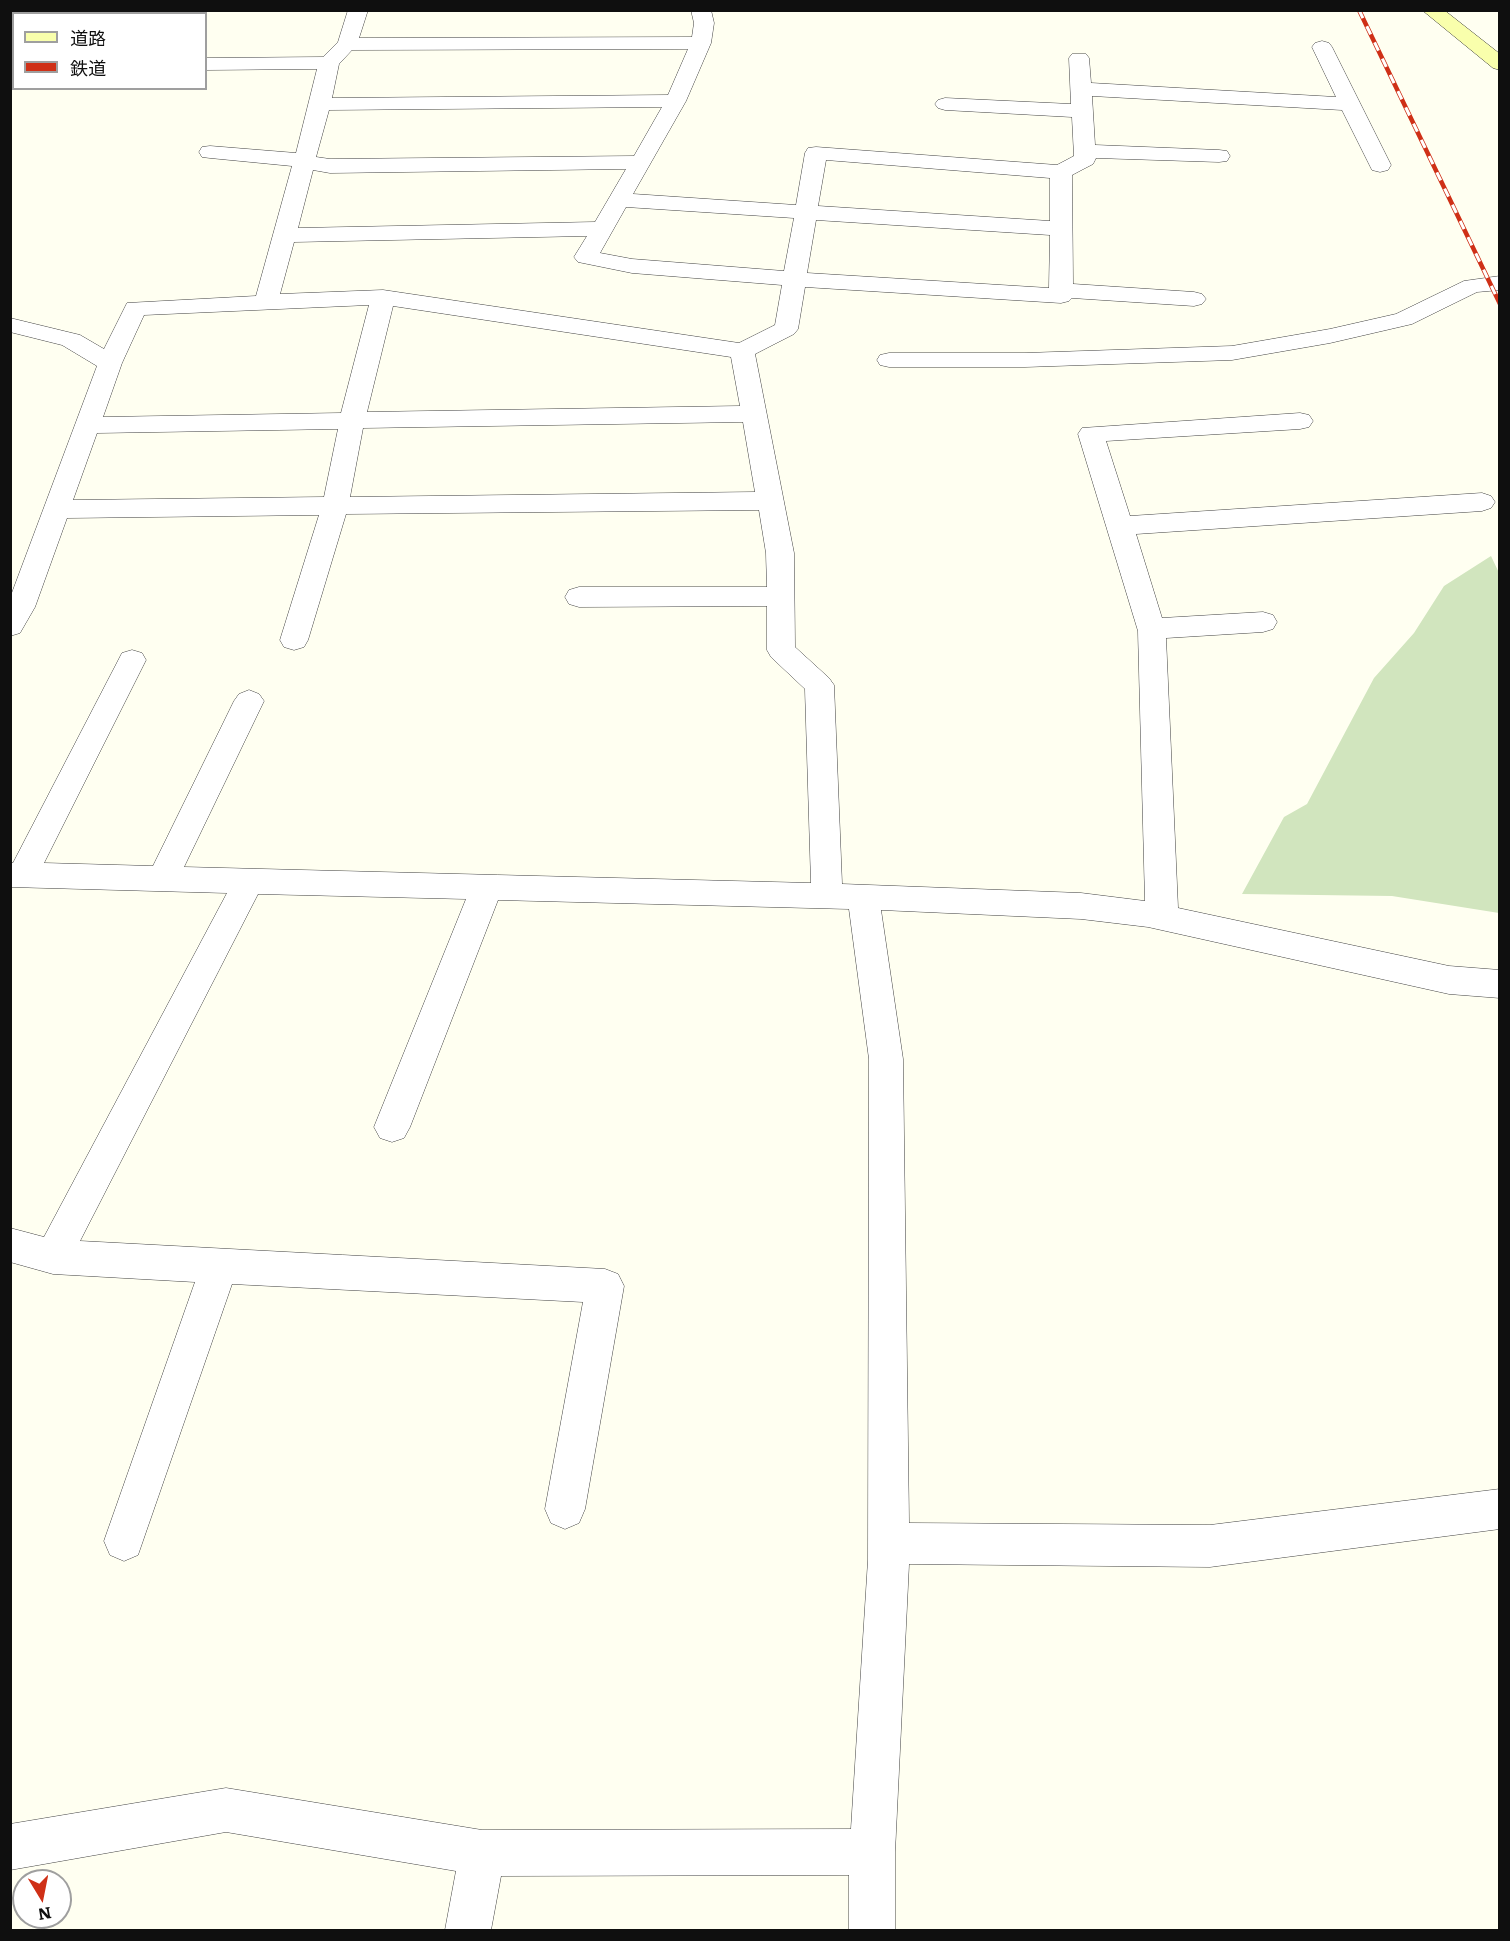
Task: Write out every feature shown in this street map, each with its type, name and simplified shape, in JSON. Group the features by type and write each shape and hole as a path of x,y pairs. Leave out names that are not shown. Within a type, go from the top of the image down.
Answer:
{"main road":[{"path":"1431,10 1500,64"}],"street":[{"path":"266,302 321,104 329,63 347,44 358,10"},
{"path":"701,10 704,23 701,43 676,101 586,257 632,266 1062,296 1061,172"},
{"path":"347,44 701,43"},
{"path":"1322,46 1380,165"},
{"path":"10,627 21,607 110,363 135,308 383,297 742,351 786,329 816,153 1061,172 1085,159 1079,58"},
{"path":"207,64 329,63"},
{"path":"945,104 1081,100 1350,104"},
{"path":"321,104 676,101"},
{"path":"1084,151 1219,156"},
{"path":"210,152 279,157 330,166 640,162"},
{"path":"618,200 1061,229"},
{"path":"284,235 601,229"},
{"path":"889,360 1025,360 1232,353 1330,336 1404,319 1472,286 1500,283"},
{"path":"1061,290 1194,299"},
{"path":"294,640 335,506 352,421 383,297"},
{"path":"10,325 70,340 110,363"},
{"path":"742,351 780,553 781,650 819,685 845,897 886,1059 889,1543 872,1852 872,1930"},
{"path":"88,424 754,414"},
{"path":"1162,917 1151,629 1091,434 1300,421"},
{"path":"57,509 770,501"},
{"path":"1120,526 1482,502"},
{"path":"579,597 781,596"},
{"path":"1151,629 1263,622"},
{"path":"132,660 16,875 845,897 1081,906 1162,917 1274,944 1449,980 1500,984"},
{"path":"163,878 249,701"},
{"path":"53,1257 249,881"},
{"path":"392,1127 487,887"},
{"path":"10,1245 53,1257 605,1286 565,1509"},
{"path":"124,1541 219,1266"},
{"path":"889,1543 1210,1546 1500,1509"},
{"path":"10,1847 226,1810 483,1853 872,1852"},
{"path":"468,1930 483,1853"}],"green space":[{"path":"1491,556 1500,575 1499,913 1392,896 1242,894 1284,817 1307,804 1374,678 1414,633 1444,586"}],"railway":[{"path":"1359,10 1500,304"}]}
